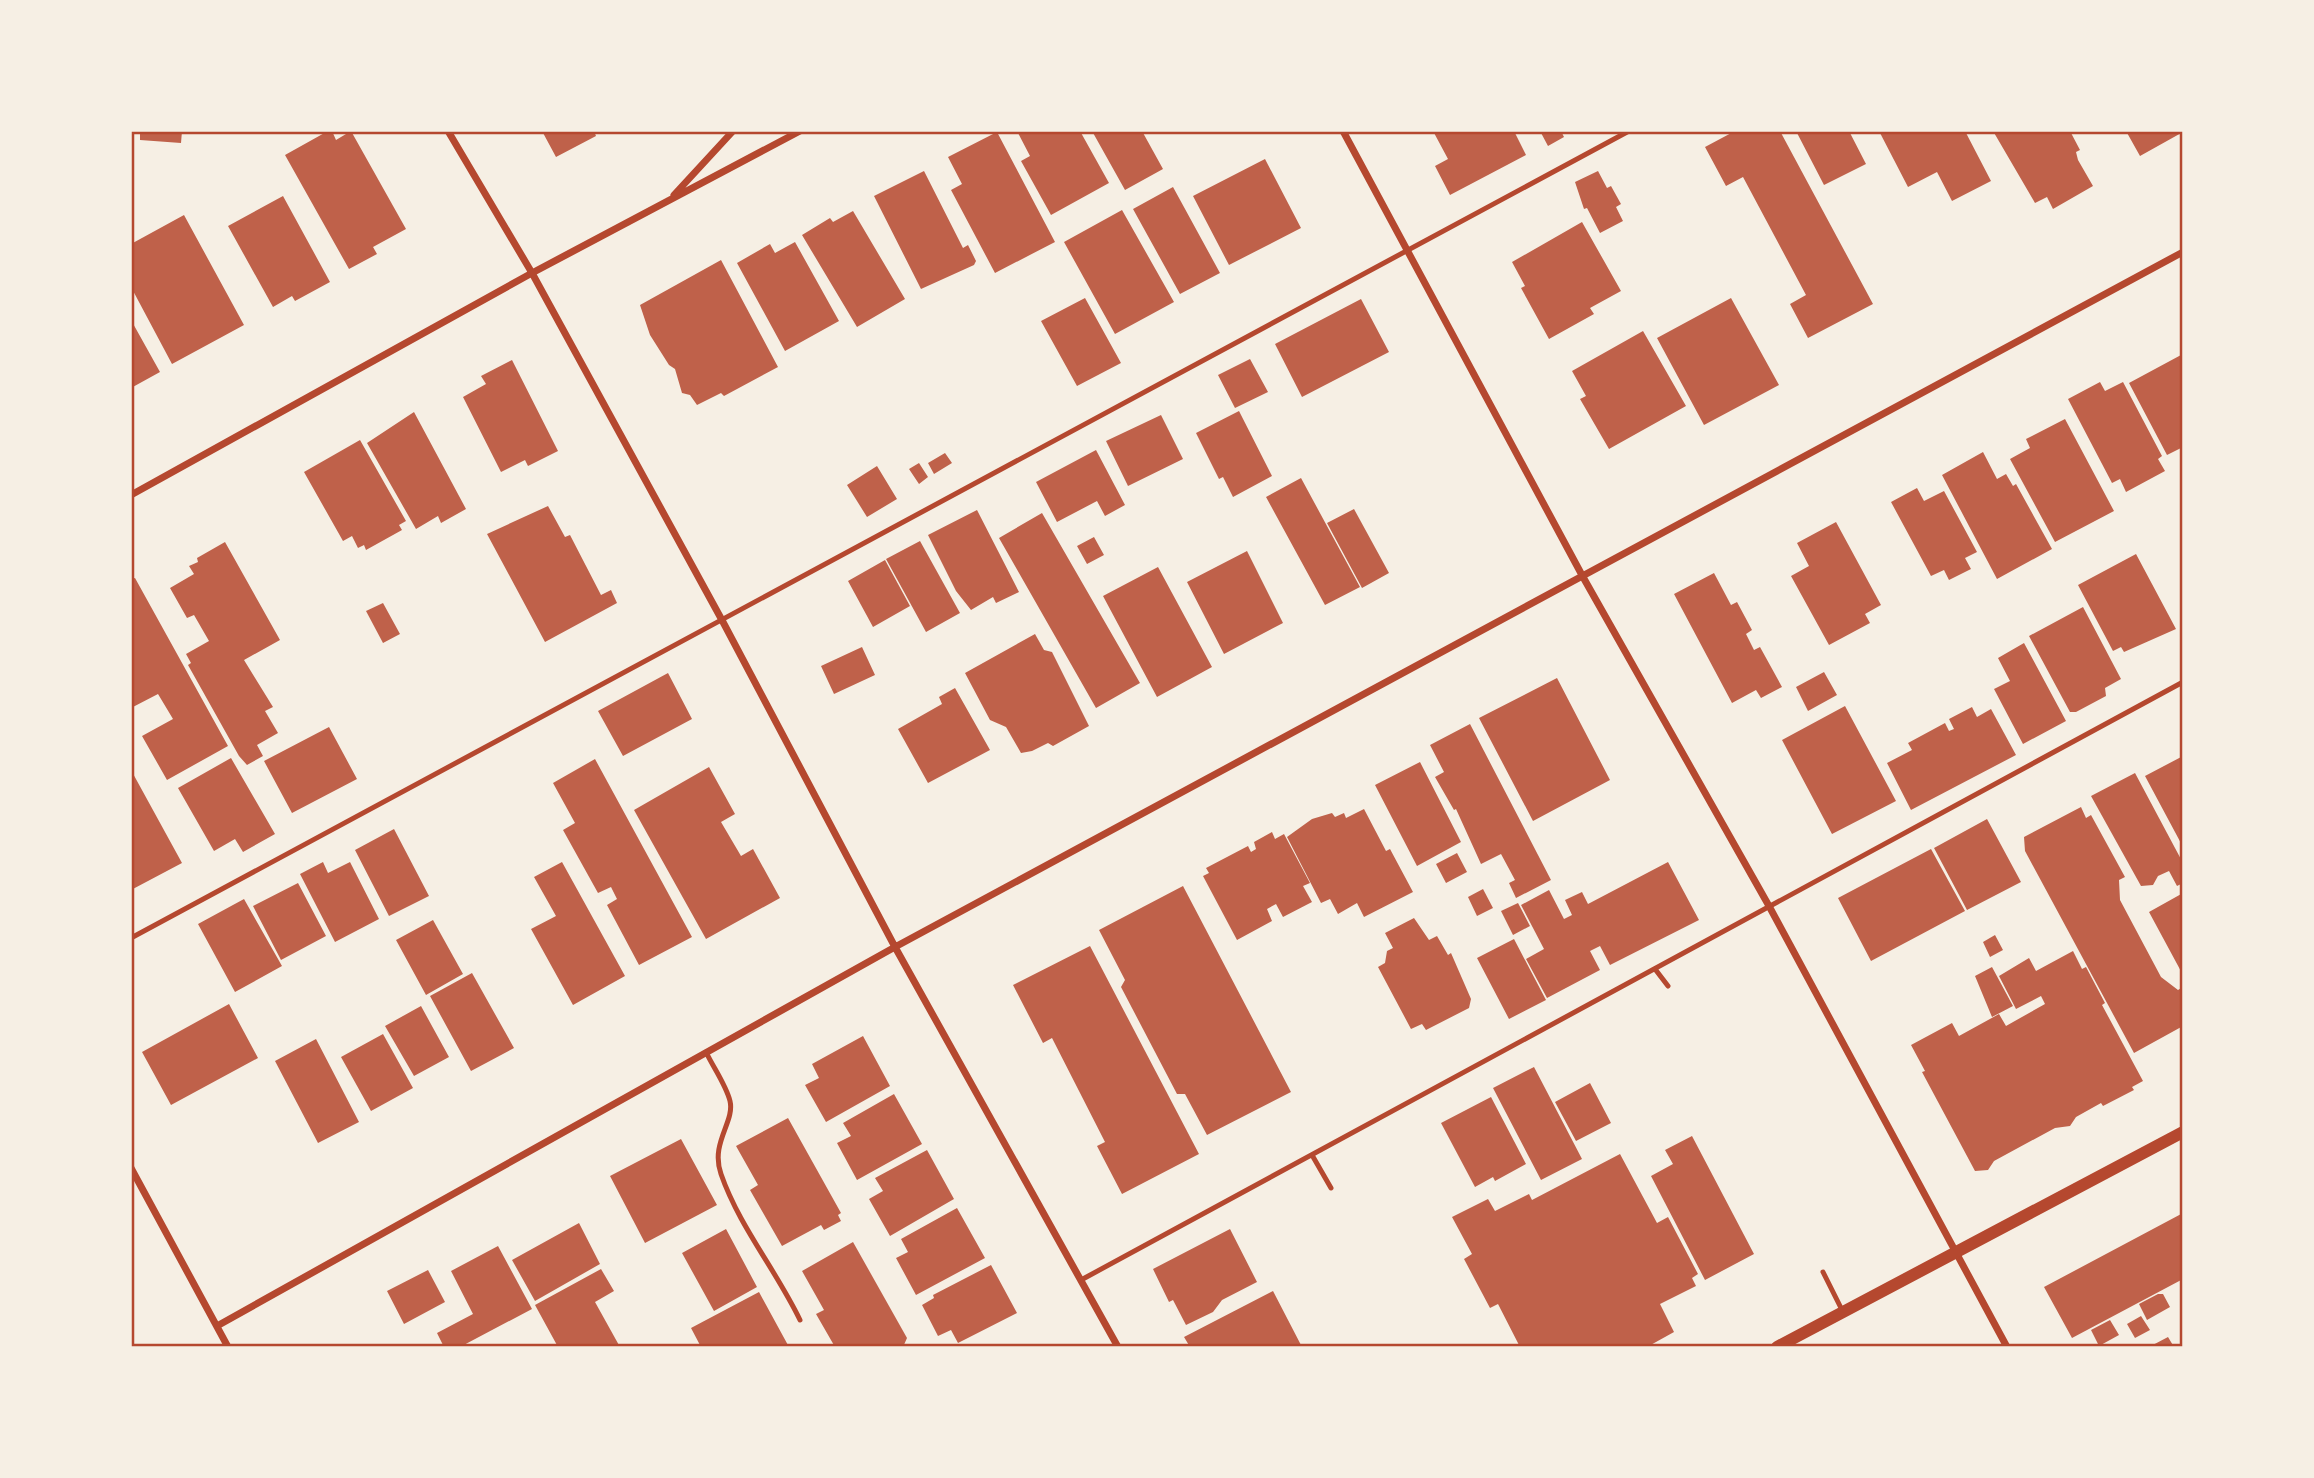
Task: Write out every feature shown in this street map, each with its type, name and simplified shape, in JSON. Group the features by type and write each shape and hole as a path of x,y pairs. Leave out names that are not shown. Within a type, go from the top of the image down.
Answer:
{"street":[{"path":"448,131 532,273 723,622 895,947 1118,1347"},
{"path":"670,200 733,131"},
{"path":"131,495 532,273 800,131"},
{"path":"1343,131 1583,577 1769,906 2007,1347"},
{"path":"217,1326 895,947 2183,252"},
{"path":"1777,1347 1955,1250 2183,1132"},
{"path":"131,1168 228,1347"}],"lane":[{"path":"131,939 1629,131"},
{"path":"1081,1280 2183,682"},
{"path":"1655,969 1668,986"},
{"path":"706,1052 730,1101 716,1156 721,1173 739,1214 781,1280 800,1320"},
{"path":"1312,1155 1331,1188"},
{"path":"1823,1272 1843,1311"}],"building":[{"path":"140,131 182,131 181,143 140,140"},
{"path":"332,131 336,140 351,131 406,229 373,247 377,254 349,269 285,155"},
{"path":"542,131 594,131 596,136 556,157"},
{"path":"1017,131 1080,131 1109,183 1051,215 1021,161 1030,156"},
{"path":"1092,131 1142,131 1163,169 1125,190"},
{"path":"1433,131 1514,131 1526,155 1450,195 1435,166 1448,159"},
{"path":"1540,131 1561,131 1564,137 1548,146"},
{"path":"1735,131 1780,131 1873,304 1808,338 1790,304 1806,295 1743,177 1726,186 1705,147"},
{"path":"1796,131 1849,131 1866,164 1824,185"},
{"path":"1879,131 1965,131 1991,181 1952,201 1937,172 1908,187"},
{"path":"1993,131 2070,131 2080,150 2076,152 2078,160 2093,186 2053,209 2047,197 2035,203"},
{"path":"2126,131 2183,131 2183,132 2140,156"},
{"path":"997,132 1055,242 995,273 951,190 962,184 948,157"},
{"path":"1265,159 1301,228 1229,265 1193,196"},
{"path":"924,171 963,248 968,245 976,261 974,265 921,289 874,196"},
{"path":"1598,171 1607,188 1611,186 1621,204 1616,207 1623,221 1600,233 1587,208 1584,209 1575,182"},
{"path":"1173,187 1220,273 1180,294 1133,209"},
{"path":"283,196 330,282 295,301 292,296 273,307 228,226"},
{"path":"1122,210 1174,302 1115,334 1064,242"},
{"path":"853,211 905,299 857,327 802,235 830,218 833,222"},
{"path":"184,215 244,325 172,364 131,287 131,244"},
{"path":"1582,222 1621,291 1590,308 1594,314 1549,339 1521,288 1525,286 1512,262"},
{"path":"795,242 839,321 785,351 737,263 770,244 775,253"},
{"path":"721,260 778,367 724,396 721,393 697,405 690,395 682,393 675,369 669,365 650,335 640,305"},
{"path":"1085,298 1121,363 1077,386 1041,321"},
{"path":"1731,298 1779,385 1704,425 1657,338"},
{"path":"1361,299 1389,352 1302,397 1275,344"},
{"path":"131,320 160,372 131,388"},
{"path":"1643,331 1686,406 1609,449 1580,399 1586,396 1572,371"},
{"path":"2181,355 2183,447 2167,455 2129,383"},
{"path":"1250,359 1268,392 1235,408 1218,375"},
{"path":"512,360 558,451 528,466 525,460 501,472 463,397 486,384 481,376"},
{"path":"2100,382 2105,391 2123,382 2162,456 2158,459 2165,471 2126,492 2120,479 2112,483 2068,399"},
{"path":"1239,411 1272,476 1233,497 1223,477 1219,479 1196,433"},
{"path":"414,412 466,509 441,523 438,516 416,529 367,443"},
{"path":"1161,415 1183,459 1128,486 1106,441"},
{"path":"2065,419 2114,511 2055,542 2010,459 2030,448 2026,439"},
{"path":"360,440 406,521 399,525 402,530 366,550 364,545 358,548 352,536 343,541 304,472"},
{"path":"1096,450 1125,505 1105,516 1097,501 1057,522 1036,482"},
{"path":"1983,452 1997,479 2006,474 2013,486 2016,484 2052,549 1997,579 1942,475"},
{"path":"945,453 952,463 934,474 928,463"},
{"path":"919,463 928,477 919,484 909,469"},
{"path":"877,466 897,499 867,517 847,485"},
{"path":"1301,478 1360,587 1325,605 1266,497"},
{"path":"1917,488 1924,501 1944,491 1977,552 1965,558 1971,569 1949,580 1944,570 1931,576 1891,502"},
{"path":"548,506 565,537 570,535 601,595 611,590 617,603 545,642 487,534"},
{"path":"1354,509 1389,573 1362,588 1327,523"},
{"path":"977,510 1019,592 996,603 993,597 971,610 956,591 928,535"},
{"path":"1042,513 1140,683 1096,708 999,538"},
{"path":"1836,522 1881,605 1865,614 1870,623 1829,645 1791,576 1809,566 1797,543"},
{"path":"1094,537 1104,555 1087,564 1077,546"},
{"path":"920,541 960,613 926,632 886,559"},
{"path":"225,542 280,640 244,660 273,707 265,711 278,733 257,745 263,756 247,765 239,756 188,665 191,663 186,654 209,641 194,615 187,618 170,588 194,574 189,566 198,562 197,558"},
{"path":"1247,551 1283,623 1224,654 1187,582"},
{"path":"2136,554 2176,629 2124,652 2121,647 2113,651 2078,585"},
{"path":"885,560 910,606 873,627 848,581"},
{"path":"1158,567 1212,667 1157,697 1103,596"},
{"path":"1714,573 1731,605 1737,602 1752,630 1746,634 1754,650 1760,647 1782,687 1761,698 1756,690 1732,703 1674,594"},
{"path":"135,578 228,746 167,780 142,736 173,719 158,694 131,708 131,579"},
{"path":"383,603 400,634 383,643 366,611"},
{"path":"2083,607 2121,679 2105,688 2106,696 2076,712 2070,712 2029,636"},
{"path":"1035,634 1044,650 1052,652 1089,726 1053,746 1048,743 1021,753 1006,727 990,720 965,673"},
{"path":"2024,643 2066,721 2023,744 1994,689 2010,681 1998,658"},
{"path":"862,647 875,675 834,694 821,666"},
{"path":"1824,672 1837,695 1808,711 1796,687"},
{"path":"668,673 692,719 623,756 598,711"},
{"path":"1557,678 1610,780 1533,821 1479,718"},
{"path":"955,688 990,750 928,783 898,729 942,704 939,697"},
{"path":"1845,706 1896,801 1832,834 1782,740"},
{"path":"1972,707 1977,717 1991,709 2016,755 1911,810 1887,763 1912,750 1908,743 1945,723 1949,731 1954,729 1949,719"},
{"path":"1470,724 1551,880 1516,898 1509,883 1515,880 1501,854 1481,864 1456,809 1454,810 1435,777 1444,772 1430,745"},
{"path":"329,727 357,779 292,813 264,761"},
{"path":"2183,756 2183,847 2145,776"},
{"path":"231,758 275,834 243,852 235,839 214,851 178,788"},
{"path":"595,759 692,937 639,965 607,905 617,899 611,887 598,893 563,830 575,823 553,783"},
{"path":"1420,762 1461,842 1417,866 1375,785"},
{"path":"709,767 735,814 721,822 741,856 753,849 780,898 706,939 634,810"},
{"path":"131,770 182,863 131,890"},
{"path":"2135,773 2183,863 2183,883 2177,886 2169,871 2158,876 2153,885 2141,886 2091,796"},
{"path":"2081,807 2086,818 2091,815 2125,877 2119,880 2120,900 2161,977 2178,990 2183,987 2183,1026 2134,1053 2025,851 2024,837"},
{"path":"1364,809 1386,851 1390,849 1413,892 1364,917 1357,903 1338,914 1330,899 1321,903 1287,837 1312,819 1332,813 1335,817 1344,813 1346,818"},
{"path":"1987,819 2021,882 1967,910 1934,848"},
{"path":"394,829 429,896 389,916 355,850"},
{"path":"1272,832 1275,839 1284,834 1310,883 1303,886 1312,902 1283,917 1276,904 1267,909 1272,921 1237,940 1203,876 1209,873 1206,868 1248,846 1251,852 1256,849 1254,842"},
{"path":"1931,849 1965,911 1871,961 1838,898"},
{"path":"1457,853 1467,872 1446,883 1436,864"},
{"path":"323,862 328,873 350,862 379,919 335,942 300,874"},
{"path":"562,862 625,976 573,1005 531,929 556,916 534,877"},
{"path":"1668,862 1699,920 1610,965 1600,946 1590,951 1600,970 1547,998 1526,959 1544,949 1521,905 1549,890 1564,919 1572,915 1565,900 1582,892 1588,904"},
{"path":"298,883 326,936 281,960 253,906"},
{"path":"1183,886 1291,1092 1207,1135 1185,1094 1177,1094 1121,987 1125,980 1099,930"},
{"path":"1483,889 1493,908 1477,916 1468,897"},
{"path":"2183,893 2183,975 2149,912"},
{"path":"244,899 282,966 235,992 198,924"},
{"path":"1518,903 1530,926 1513,935 1501,911"},
{"path":"1414,918 1429,940 1437,936 1448,955 1451,953 1471,999 1469,1008 1426,1030 1422,1024 1411,1029 1378,967 1385,963 1387,951 1393,948 1385,933"},
{"path":"433,920 463,974 426,995 396,940"},
{"path":"1995,935 2003,950 1990,957 1983,942"},
{"path":"1514,939 1546,1000 1509,1019 1477,958"},
{"path":"1090,946 1199,1154 1122,1194 1097,1146 1105,1142 1052,1038 1043,1043 1013,985"},
{"path":"2073,951 2082,969 2086,967 2105,1003 2102,1005 2143,1081 2132,1087 2134,1090 2103,1106 2101,1103 2076,1117 2070,1126 2055,1128 1994,1161 1988,1170 1975,1171 1922,1072 1925,1071 1911,1045 1952,1023 1959,1036 1999,1014 2006,1026 2045,1004 2041,996 2016,1009 1999,976 2029,958 2036,971"},
{"path":"1992,967 2013,1006 1992,1017 1975,976"},
{"path":"472,973 514,1048 471,1071 430,996"},
{"path":"229,1004 258,1058 171,1105 142,1052"},
{"path":"421,1006 449,1057 414,1076 385,1026"},
{"path":"383,1034 413,1088 371,1111 341,1057"},
{"path":"863,1036 890,1086 826,1122 805,1085 819,1078 812,1064"},
{"path":"316,1039 359,1122 318,1143 275,1061"},
{"path":"1534,1067 1582,1159 1541,1180 1493,1088"},
{"path":"1590,1083 1611,1123 1576,1141 1555,1102"},
{"path":"894,1094 922,1144 857,1180 837,1143 851,1136 843,1123"},
{"path":"1491,1097 1526,1164 1495,1181 1493,1177 1475,1187 1441,1123"},
{"path":"788,1118 841,1213 838,1215 841,1221 824,1230 821,1225 782,1246 750,1190 758,1185 736,1146"},
{"path":"1692,1136 1754,1254 1705,1280 1651,1176 1673,1164 1665,1150"},
{"path":"681,1139 717,1205 645,1243 610,1176"},
{"path":"927,1150 954,1199 890,1236 869,1199 883,1191 875,1178"},
{"path":"1620,1154 1657,1223 1668,1217 1698,1274 1692,1278 1696,1286 1660,1304 1674,1332 1647,1347 1520,1347 1498,1304 1490,1308 1464,1259 1472,1254 1452,1217 1488,1199 1495,1211 1529,1194 1532,1200"},
{"path":"957,1208 985,1258 916,1295 896,1258 908,1252 901,1239"},
{"path":"2183,1213 2183,1279 2072,1338 2044,1287"},
{"path":"579,1223 600,1264 535,1301 512,1260"},
{"path":"726,1229 757,1287 714,1311 682,1253"},
{"path":"1230,1229 1257,1282 1222,1300 1213,1312 1186,1325 1173,1300 1169,1302 1153,1269"},
{"path":"853,1242 907,1338 903,1347 835,1347 816,1314 824,1310 802,1271"},
{"path":"498,1246 532,1309 460,1347 444,1347 437,1333 473,1314 451,1271"},
{"path":"991,1265 1017,1313 958,1343 951,1330 938,1336 922,1305 934,1298 933,1295"},
{"path":"601,1269 614,1291 595,1302 620,1347 558,1347 535,1305"},
{"path":"428,1270 445,1302 404,1324 387,1291"},
{"path":"1273,1291 1302,1347 1190,1347 1184,1337"},
{"path":"759,1292 789,1347 701,1347 691,1328"},
{"path":"2163,1294 2170,1307 2147,1320 2139,1304"},
{"path":"2141,1316 2150,1330 2135,1338 2127,1324"},
{"path":"2110,1320 2119,1335 2099,1346 2091,1330"},
{"path":"2168,1337 2174,1347 2149,1347"}]}
